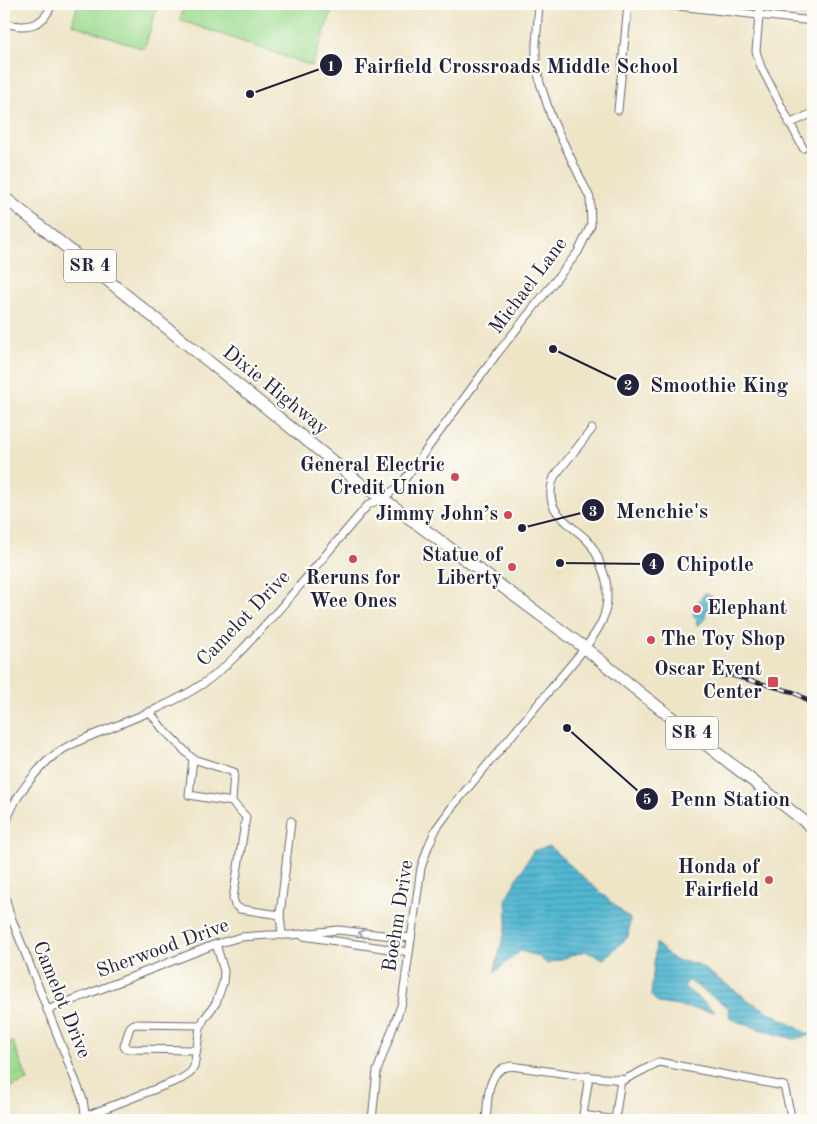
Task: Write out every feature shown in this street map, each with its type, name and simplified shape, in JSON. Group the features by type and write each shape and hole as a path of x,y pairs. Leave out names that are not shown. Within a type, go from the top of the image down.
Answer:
{"main road":[{"name":"Dixie Highway","path":"4,197 366,488 585,648 813,828"}],"street":[{"path":"4,22 26,26 38,22 46,15 52,4"},
{"name":"Michael Lane","path":"382,498 399,487 496,355 578,252 591,225 590,198 552,119 540,83 536,62 539,4"},
{"path":"618,110 628,4"},
{"path":"660,4 813,21"},
{"path":"760,4 756,52 761,68 803,148"},
{"path":"789,124 813,113"},
{"name":"Boehm Drive","path":"372,1120 377,1070 402,1003 421,868 436,829 452,807 585,648 605,616 607,602 606,581 594,549 587,540 558,515 550,495 550,487 554,478 592,429"},
{"name":"Camelot Drive","path":"4,834 10,814 18,798 37,772 55,754 82,740 150,712 185,695 224,668 290,598 368,505 382,498"},
{"path":"150,712 162,728 193,759 234,772 232,802"},
{"path":"193,759 189,795 232,802 246,817 233,898 235,905 240,909 280,915"},
{"path":"282,935 280,915 291,820"},
{"name":"Camelot Drive","path":"4,891 9,912 83,1100 86,1118"},
{"name":"Sherwood Drive","path":"47,1010 216,944 241,937 292,935 338,930 411,938"},
{"name":"Sherwood Drive","path":"292,935 409,952"},
{"path":"86,1118 190,1074 194,1067 201,1025 216,1003 223,983 224,972 216,944"},
{"path":"196,1050 129,1049 124,1046 130,1027 134,1024 201,1025"},
{"path":"486,1120 491,1083 495,1075 504,1068 512,1066 624,1080 659,1062 784,1086 792,1120"},
{"path":"589,1076 583,1115 615,1120 621,1079"}],"green space":[{"path":"78,4 158,4 144,49 72,24"},
{"path":"185,4 334,5 312,66 180,20"},
{"path":"13,1042 28,1081 4,1090 4,1045"}],"water":[{"path":"705,593 712,597 710,612 707,611 705,613 706,618 698,626 696,624 697,620 693,615 693,609"},
{"path":"549,846 630,919 628,937 604,959 585,951 547,964 538,956 520,951 494,973 507,923 506,898 533,851"},
{"path":"656,943 674,960 697,964 753,1003 810,1035 794,1039 730,1019 728,1007 688,980 684,987 716,1012 658,1003 651,995"}],"railway":[{"path":"717,676 730,675 793,692 813,705"}],"place":[{"name":"Fairfield Crossroads Middle School","path":"250,94"},
{"name":"Smoothie King","path":"553,349"},
{"name":"General Electric Credit Union","path":"455,477"},
{"name":"Jimmy John’s","path":"508,515"},
{"name":"Menchie's","path":"522,528"},
{"name":"Reruns for Wee Ones","path":"353,559"},
{"name":"Chipotle","path":"560,563"},
{"name":"Statue of Liberty","path":"512,567"},
{"name":"Elephant","path":"697,609"},
{"name":"The Toy Shop","path":"651,640"},
{"name":"Oscar Event Center","path":"773,682"},
{"name":"Penn Station","path":"567,728"},
{"name":"Honda of Fairfield","path":"769,880"}]}
